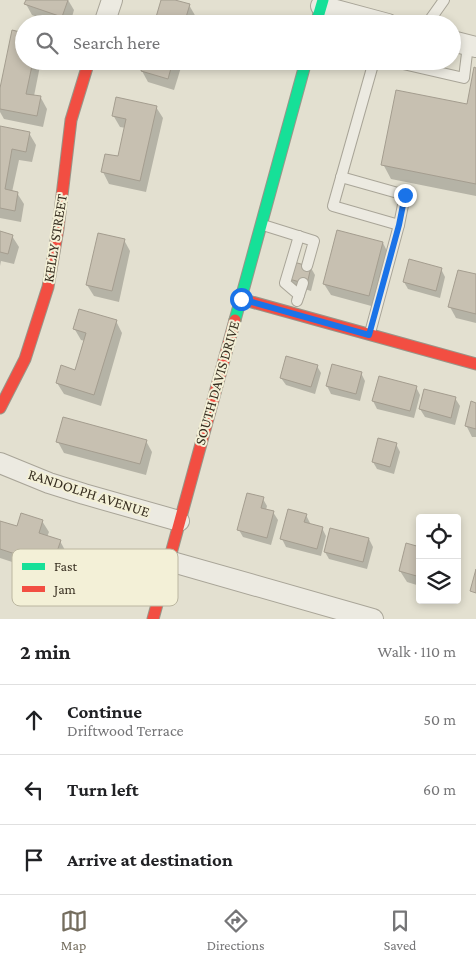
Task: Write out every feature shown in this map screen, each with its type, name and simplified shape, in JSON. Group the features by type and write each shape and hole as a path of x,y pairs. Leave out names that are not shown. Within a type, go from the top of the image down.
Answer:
{"street":[{"path":"107,15 112,0"},
{"path":"320,10 345,15"},
{"name":"KELLY STREET","path":"0,408 25,359 48,286 58,229 71,120 86,70"},
{"name":"SOUTH DAVIS DRIVE","path":"172,549 304,70"},
{"path":"241,299 476,364"},
{"name":"RANDOLPH AVENUE","path":"0,463 67,488 179,521"},
{"path":"178,564 373,619"},
{"name":"SOUTH DAVIS DRIVE","path":"153,619 157,606"}],"lane":[{"path":"433,15 444,0"},
{"path":"429,70 464,78 466,45"},
{"path":"371,70 333,206 399,225"},
{"path":"341,177 405,195 399,225 369,335"},
{"path":"262,225 314,241 308,266"},
{"path":"299,236 285,283 299,296"},
{"path":"294,314 303,283"}],"building":[{"path":"26,0 68,0 63,15 56,15 24,4"},
{"path":"161,0 175,0 190,4 187,15 157,15"},
{"path":"12,30 15,31 15,70 31,70 26,94 41,96 37,116 0,109 0,88"},
{"path":"474,67 476,68 476,184 381,165 396,90 467,104"},
{"path":"141,70 170,70 168,79"},
{"path":"116,97 157,106 140,181 101,172 105,154 118,156 126,119 112,116"},
{"path":"0,126 30,132 26,152 12,149 5,189 18,192 15,211 0,208"},
{"path":"337,230 383,242 369,296 323,284"},
{"path":"0,231 13,235 8,254 0,252"},
{"path":"98,233 125,239 112,291 86,285"},
{"path":"409,259 442,268 436,291 403,282"},
{"path":"294,262 311,267 307,284 289,279"},
{"path":"458,270 476,274 476,314 448,307"},
{"path":"79,309 117,320 94,395 56,383 61,365 75,370 86,333 73,329"},
{"path":"286,356 318,365 311,387 280,378"},
{"path":"332,364 362,372 356,394 326,386"},
{"path":"379,376 417,386 410,411 372,401"},
{"path":"424,389 456,397 451,418 419,409"},
{"path":"471,401 476,403 476,429 465,426"},
{"path":"63,417 147,440 140,464 56,442"},
{"path":"378,438 397,443 390,467 372,462"},
{"path":"247,493 264,497 261,508 274,511 267,538 237,530"},
{"path":"288,509 307,514 304,522 323,527 317,549 280,539"},
{"path":"21,513 43,520 39,533 61,540 58,549 12,549 12,553 0,549 0,521 17,526"},
{"path":"330,528 369,538 363,562 324,552"},
{"path":"406,543 416,546 416,576 399,571"},
{"path":"476,569 476,593 470,591"}],"traffic: fast":[{"path":"319,15 323,0"},
{"path":"235,320 304,70"}],"traffic: jam":[{"path":"0,408 25,359 48,287 58,229 71,120 86,70"},
{"path":"241,299 476,364"},
{"path":"172,549 235,320"},
{"path":"153,619 157,606"}],"route":[{"path":"241,299 369,335 399,225 405,195"}]}
